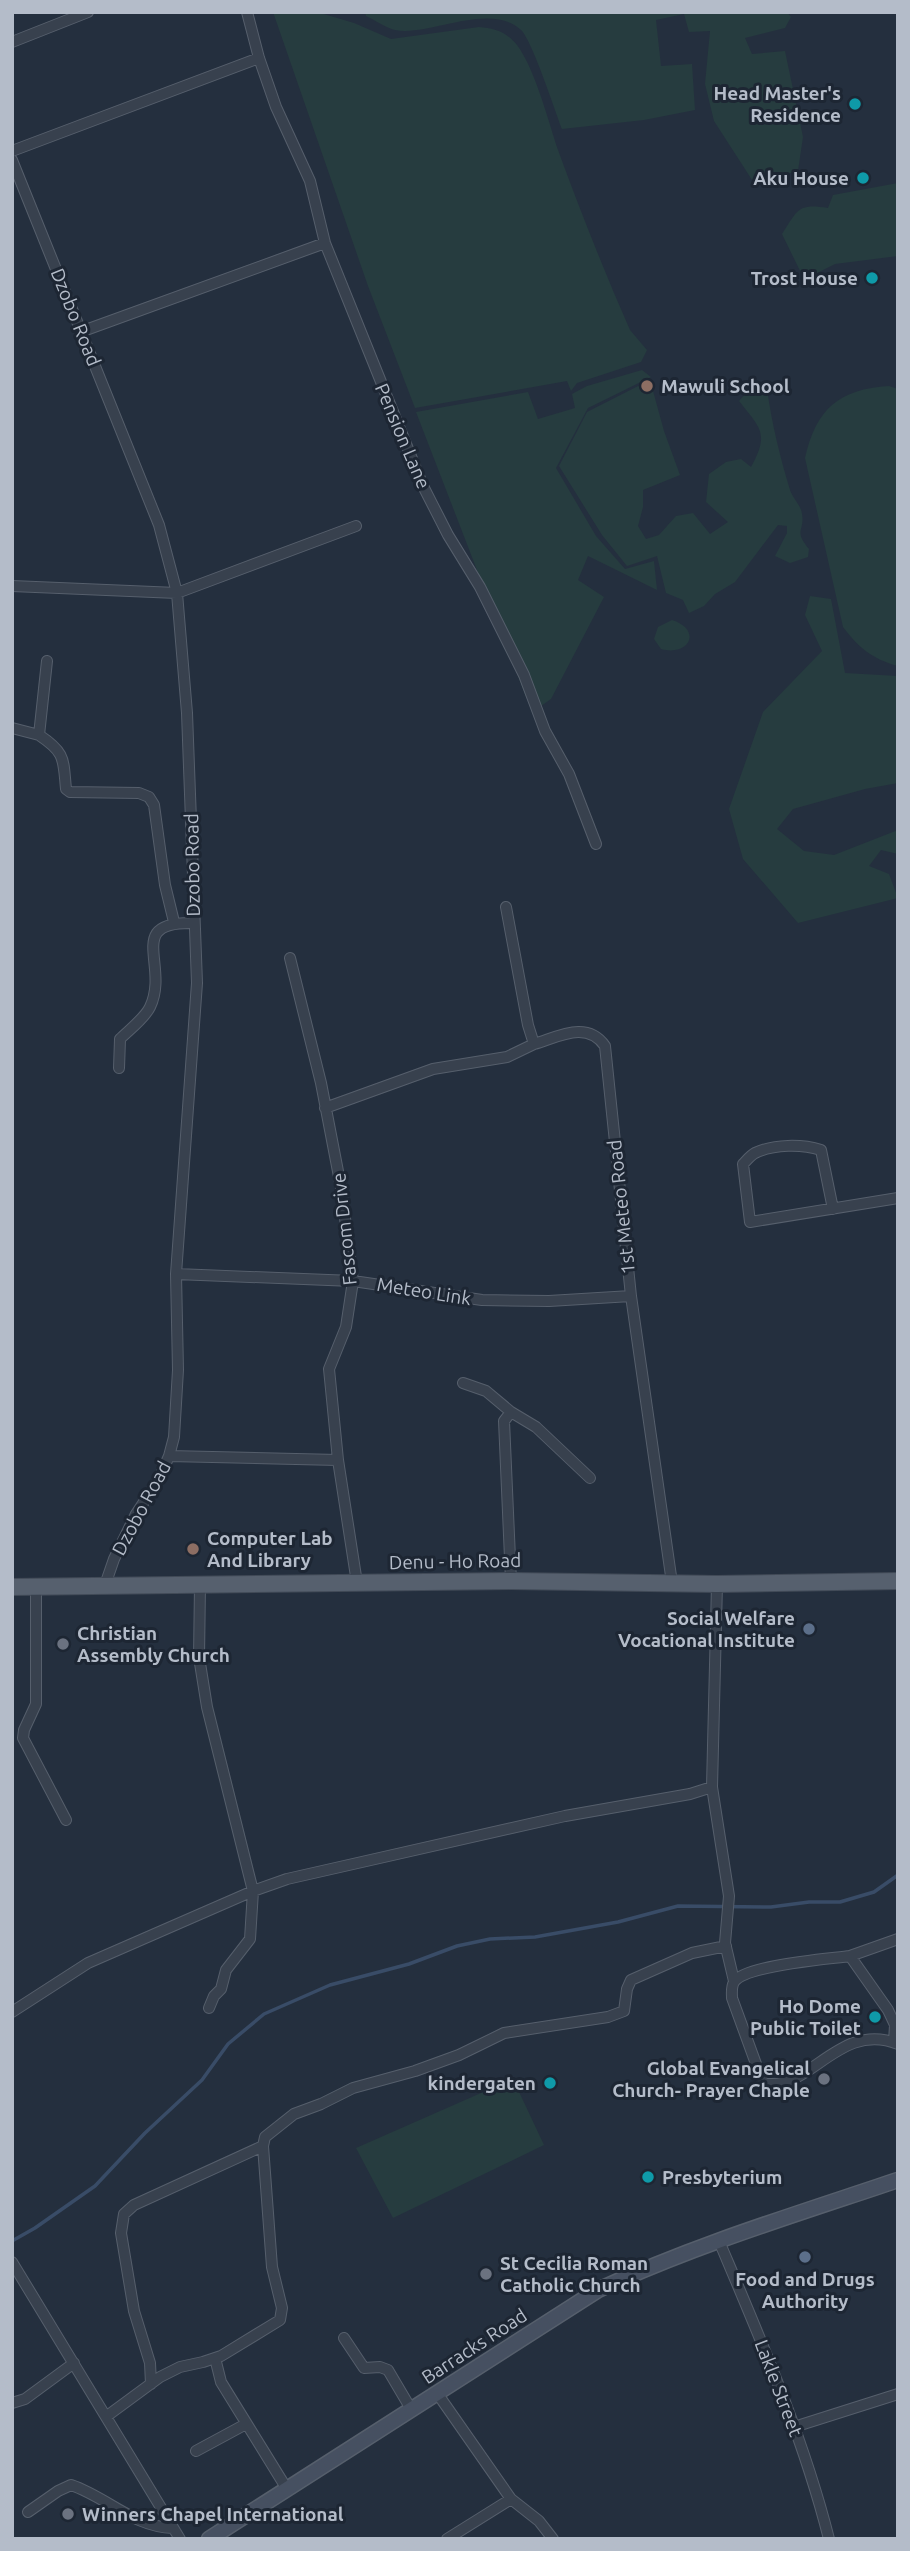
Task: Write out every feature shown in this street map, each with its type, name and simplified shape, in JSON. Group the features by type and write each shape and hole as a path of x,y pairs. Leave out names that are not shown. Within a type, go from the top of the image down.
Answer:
{"main road":[{"name":"Denu - Ho Road","path":"12,1587 511,1581 717,1584 898,1581"}],"street":[{"path":"12,42 88,12"},
{"name":"Pension Lane","path":"247,12 276,107 310,181 325,243 423,486 448,535 480,587 524,675 545,731 569,774 596,844"},
{"path":"12,151 259,58"},
{"name":"Dzobo Road","path":"12,160 159,525 177,593 188,726 197,983 176,1274 178,1370 174,1437 159,1479 136,1514 114,1559 106,1585"},
{"path":"83,331 325,243"},
{"path":"12,586 177,593 356,526"},
{"path":"39,735 47,661"},
{"path":"12,728 39,735 56,746 64,757 66,789 69,793 139,793 149,797 158,821 164,885 173,922"},
{"path":"325,1108 433,1069 507,1058 534,1044 528,1026 506,907"},
{"path":"118,1068 120,1039 150,1009 155,991 156,965 152,944 156,933 162,926 173,922 194,923"},
{"name":"Fascom Drive","path":"290,958 341,1187 353,1281 346,1327 329,1369 338,1460 357,1583"},
{"name":"1st Meteo Road","path":"534,1044 586,1031 594,1034 605,1046 631,1296 672,1583"},
{"path":"833,1209 821,1150 807,1146 779,1147 754,1153 743,1164 750,1222 833,1209 898,1198"},
{"name":"Meteo Link","path":"176,1274 353,1281 482,1300 549,1301 631,1296"},
{"path":"463,1383 486,1391 511,1412 536,1427 590,1478"},
{"path":"511,1412 504,1421 511,1581"},
{"path":"169,1456 338,1460"},
{"path":"717,1584 712,1787 729,1901 726,1946 733,1985 732,1998 763,2083 774,2086 792,2079 851,2042 866,2038 896,2043 895,2025 888,2010 850,1956"},
{"path":"200,1585 200,1657 207,1707 253,1891 250,1939 226,1970 221,1989 214,1996 209,2008"},
{"path":"36,1587 36,1703 23,1738 66,1820"},
{"path":"12,2012 88,1963 253,1891 287,1879 565,1816 690,1794 712,1787"},
{"path":"733,1985 750,1973 782,1965 850,1956 898,1939"},
{"path":"107,2416 180,2367 215,2358 280,2320 282,2315 272,2267 263,2146 265,2137 294,2114 353,2088 415,2071 459,2055 504,2033 576,2023 624,2011 631,1980 692,1953 726,1946"},
{"path":"151,2384 150,2362 134,2311 121,2233 124,2214 134,2205 263,2146"},
{"name":"Barracks Road","path":"209,2539 598,2290 719,2241 898,2180"},
{"name":"Lakle Street","path":"719,2241 816,2486 829,2539"},
{"path":"12,2262 180,2539"},
{"path":"344,2338 364,2368 380,2367 388,2370 411,2409"},
{"path":"215,2358 221,2382 287,2489"},
{"path":"12,2403 25,2399 74,2363"},
{"path":"437,2393 511,2499 539,2521 554,2539"},
{"path":"794,2427 898,2394"},
{"path":"196,2451 246,2424"},
{"path":"28,2512 71,2485 88,2491 131,2518 160,2528 173,2528"},
{"path":"447,2539 511,2499"}],"green space":[{"path":"273,12 317,12 354,23 391,39 479,27 490,28 509,37 524,55 535,81 566,173 620,308 630,330 647,350 641,362 577,383 571,391 567,381 415,408 368,286"},
{"path":"365,12 787,12 791,17 785,28 745,38 752,54 785,51 803,137 798,171 754,183 714,121 705,84 710,31 689,32 684,14 656,20 661,66 692,64 695,110 644,120 562,129 526,36 508,22 476,19 409,31 388,28 366,16"},
{"path":"898,183 898,256 835,264 809,277 803,277 782,234 799,210 810,207 828,208 833,195"},
{"path":"642,370 651,377 588,408 556,468 596,536 625,569 654,561 657,590 588,556 578,580 604,597 551,699 541,706 526,697 416,412 528,392 538,419 575,408 572,394 587,386"},
{"path":"650,380 680,475 643,490 643,507 638,526 646,539 659,535 676,516 693,513 710,534 728,522 706,502 709,474 726,462 741,459 751,467 760,446 760,431 739,401 746,393 767,389 786,478 801,511 801,534 809,549 808,557 790,563 775,556 787,533 787,526 778,525 735,582 715,594 704,606 689,613 683,600 666,593 657,556 627,566 602,535 559,466 587,412"},
{"path":"889,386 898,389 898,666 867,652 843,627 805,458 816,427 832,405 856,392"},
{"path":"810,596 831,599 845,673 898,676 898,783 865,789 793,809 777,829 804,851 834,855 898,830 898,854 881,850 869,866 889,874 898,898 798,923 743,859 729,809 763,712 822,651 805,615"},
{"path":"672,620 682,624 687,630 689,641 679,649 661,649 654,639 658,627"},
{"path":"513,2079 544,2145 393,2218 356,2148"}],"waterway":[{"path":"12,2241 95,2186 145,2133 202,2080 228,2044 264,2014 330,1985 409,1964 457,1946 490,1939 535,1937 618,1922 678,1906 771,1907 809,1902 840,1902 874,1892 898,1875"}],"place":[{"name":"Head Master's Residence","path":"855,104"},
{"name":"Aku House","path":"863,178"},
{"name":"Trost House","path":"872,278"},
{"name":"Mawuli School","path":"647,386"},
{"name":"Computer Lab And Library","path":"193,1549"},
{"name":"Social Welfare Vocational Institute","path":"809,1629"},
{"name":"Christian Assembly Church","path":"63,1644"},
{"name":"Ho Dome Public Toilet","path":"875,2017"},
{"name":"Global Evangelical Church- Prayer Chaple","path":"824,2079"},
{"name":"kindergaten","path":"550,2083"},
{"name":"Presbyterium","path":"648,2177"},
{"name":"Food and Drugs Authority","path":"805,2257"},
{"name":"St Cecilia Roman Catholic Church","path":"486,2274"},
{"name":"Winners Chapel International","path":"68,2514"}]}
